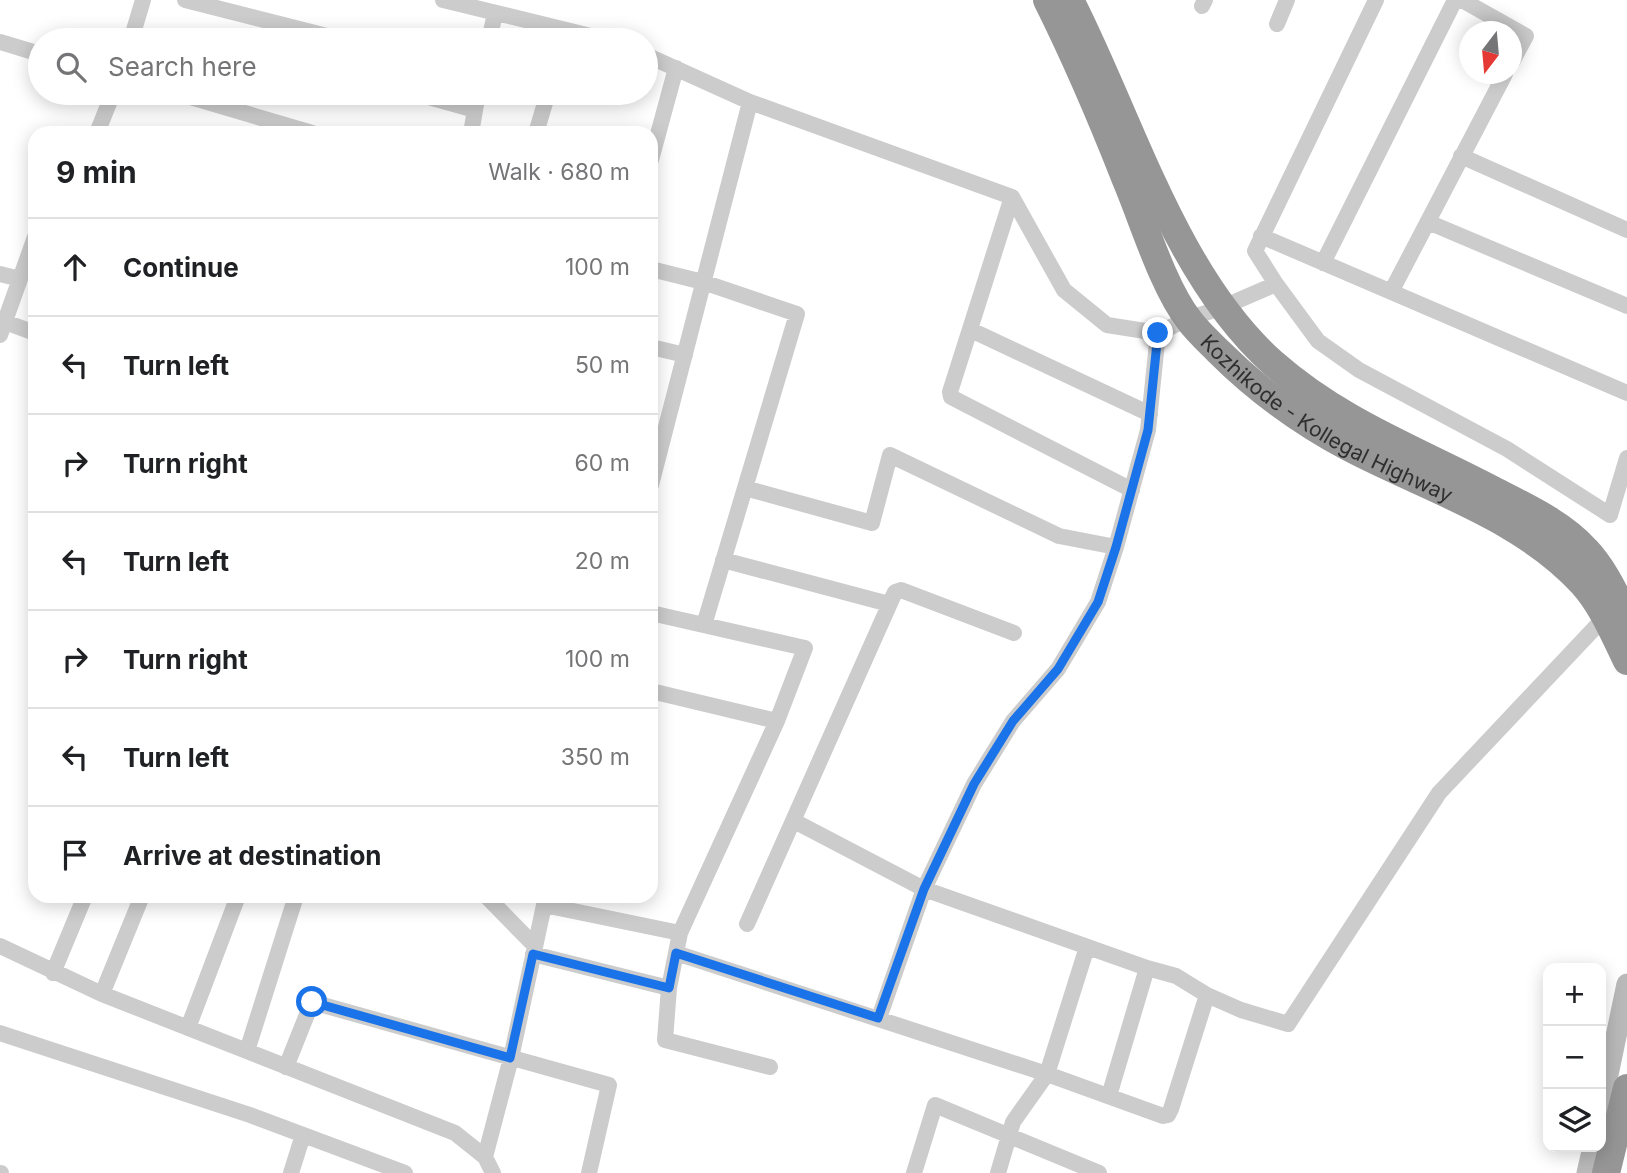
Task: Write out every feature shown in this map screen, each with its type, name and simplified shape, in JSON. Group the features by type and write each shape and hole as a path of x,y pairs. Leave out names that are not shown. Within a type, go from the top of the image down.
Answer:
{"highway":[{"name":"Kozhikode - Kollegal Highway","path":"1047,0 1107,133 1166,277 1188,318 1218,351 1290,413 1351,449 1468,503 1522,534 1556,558 1616,617"},
{"name":"Kozhikode - Kollegal Highway","path":"1070,0 1156,187 1199,272 1241,331 1273,363 1344,416 1542,515 1585,548 1607,578 1627,661"},
{"path":"1606,1173 1627,1088"}],"street":[{"path":"135,28 143,0"},
{"path":"185,0 295,28"},
{"path":"443,0 540,28"},
{"path":"1277,24 1287,0"},
{"path":"1377,0 1255,251 1318,341 1359,370 1507,449 1610,515 1627,457"},
{"path":"1323,263 1455,0"},
{"path":"1462,0 1499,21"},
{"path":"492,28 495,14"},
{"path":"0,42 28,50"},
{"path":"658,60 750,102 1012,197 1064,290 1107,325 1158,333 1188,318 1223,307 1276,284"},
{"path":"658,134 676,68"},
{"path":"1391,292 1500,84"},
{"path":"659,423 685,355 750,102"},
{"path":"100,126 108,105"},
{"path":"218,105 288,126"},
{"path":"457,105 475,110"},
{"path":"472,126 476,105"},
{"path":"538,126 544,105"},
{"path":"1461,156 1627,230"},
{"path":"1012,197 950,392 954,401 1132,490"},
{"path":"1428,222 1627,306"},
{"path":"1261,236 1627,393"},
{"path":"28,260 2,328 28,332"},
{"path":"658,271 704,282 797,314 704,625"},
{"path":"0,274 20,279"},
{"path":"971,330 1150,414"},
{"path":"878,1018 924,889 974,784 1013,721 1058,669 1098,602 1148,430 1158,333"},
{"path":"658,349 685,355"},
{"path":"745,488 872,523 890,455 1059,536 1116,547"},
{"path":"723,560 889,604"},
{"path":"747,924 895,592 901,590 1014,633"},
{"path":"658,615 805,648 777,722 680,933 669,988 665,1040 770,1067"},
{"path":"794,821 924,889 1176,976 1207,995 1241,1010 1288,1024 1439,793 1616,617"},
{"path":"658,693 777,722"},
{"path":"53,973 82,903"},
{"path":"102,994 139,903"},
{"path":"188,1028 235,903"},
{"path":"247,1051 294,903"},
{"path":"492,903 534,950 669,988"},
{"path":"485,1157 545,903"},
{"path":"553,903 680,933"},
{"path":"0,946 102,994 455,1133 485,1157 493,1173"},
{"path":"998,1173 1013,1122 1047,1074 1087,947"},
{"path":"676,953 1047,1074 1163,1116 1168,1115 1207,995"},
{"path":"1110,1096 1147,968"},
{"path":"1605,1089 1627,984"},
{"path":"286,1067 312,1002 609,1085 589,1173"},
{"path":"0,1033 250,1115 303,1135 376,1168 405,1173"},
{"path":"914,1173 935,1105 1099,1173"},
{"path":"291,1173 303,1135"},
{"path":"1587,1173 1591,1152"}],"route":[{"path":"312,1002 510,1058 533,954 669,988 676,953 878,1018 924,889 974,784 1013,721 1058,669 1098,602 1148,430 1158,333"}]}
